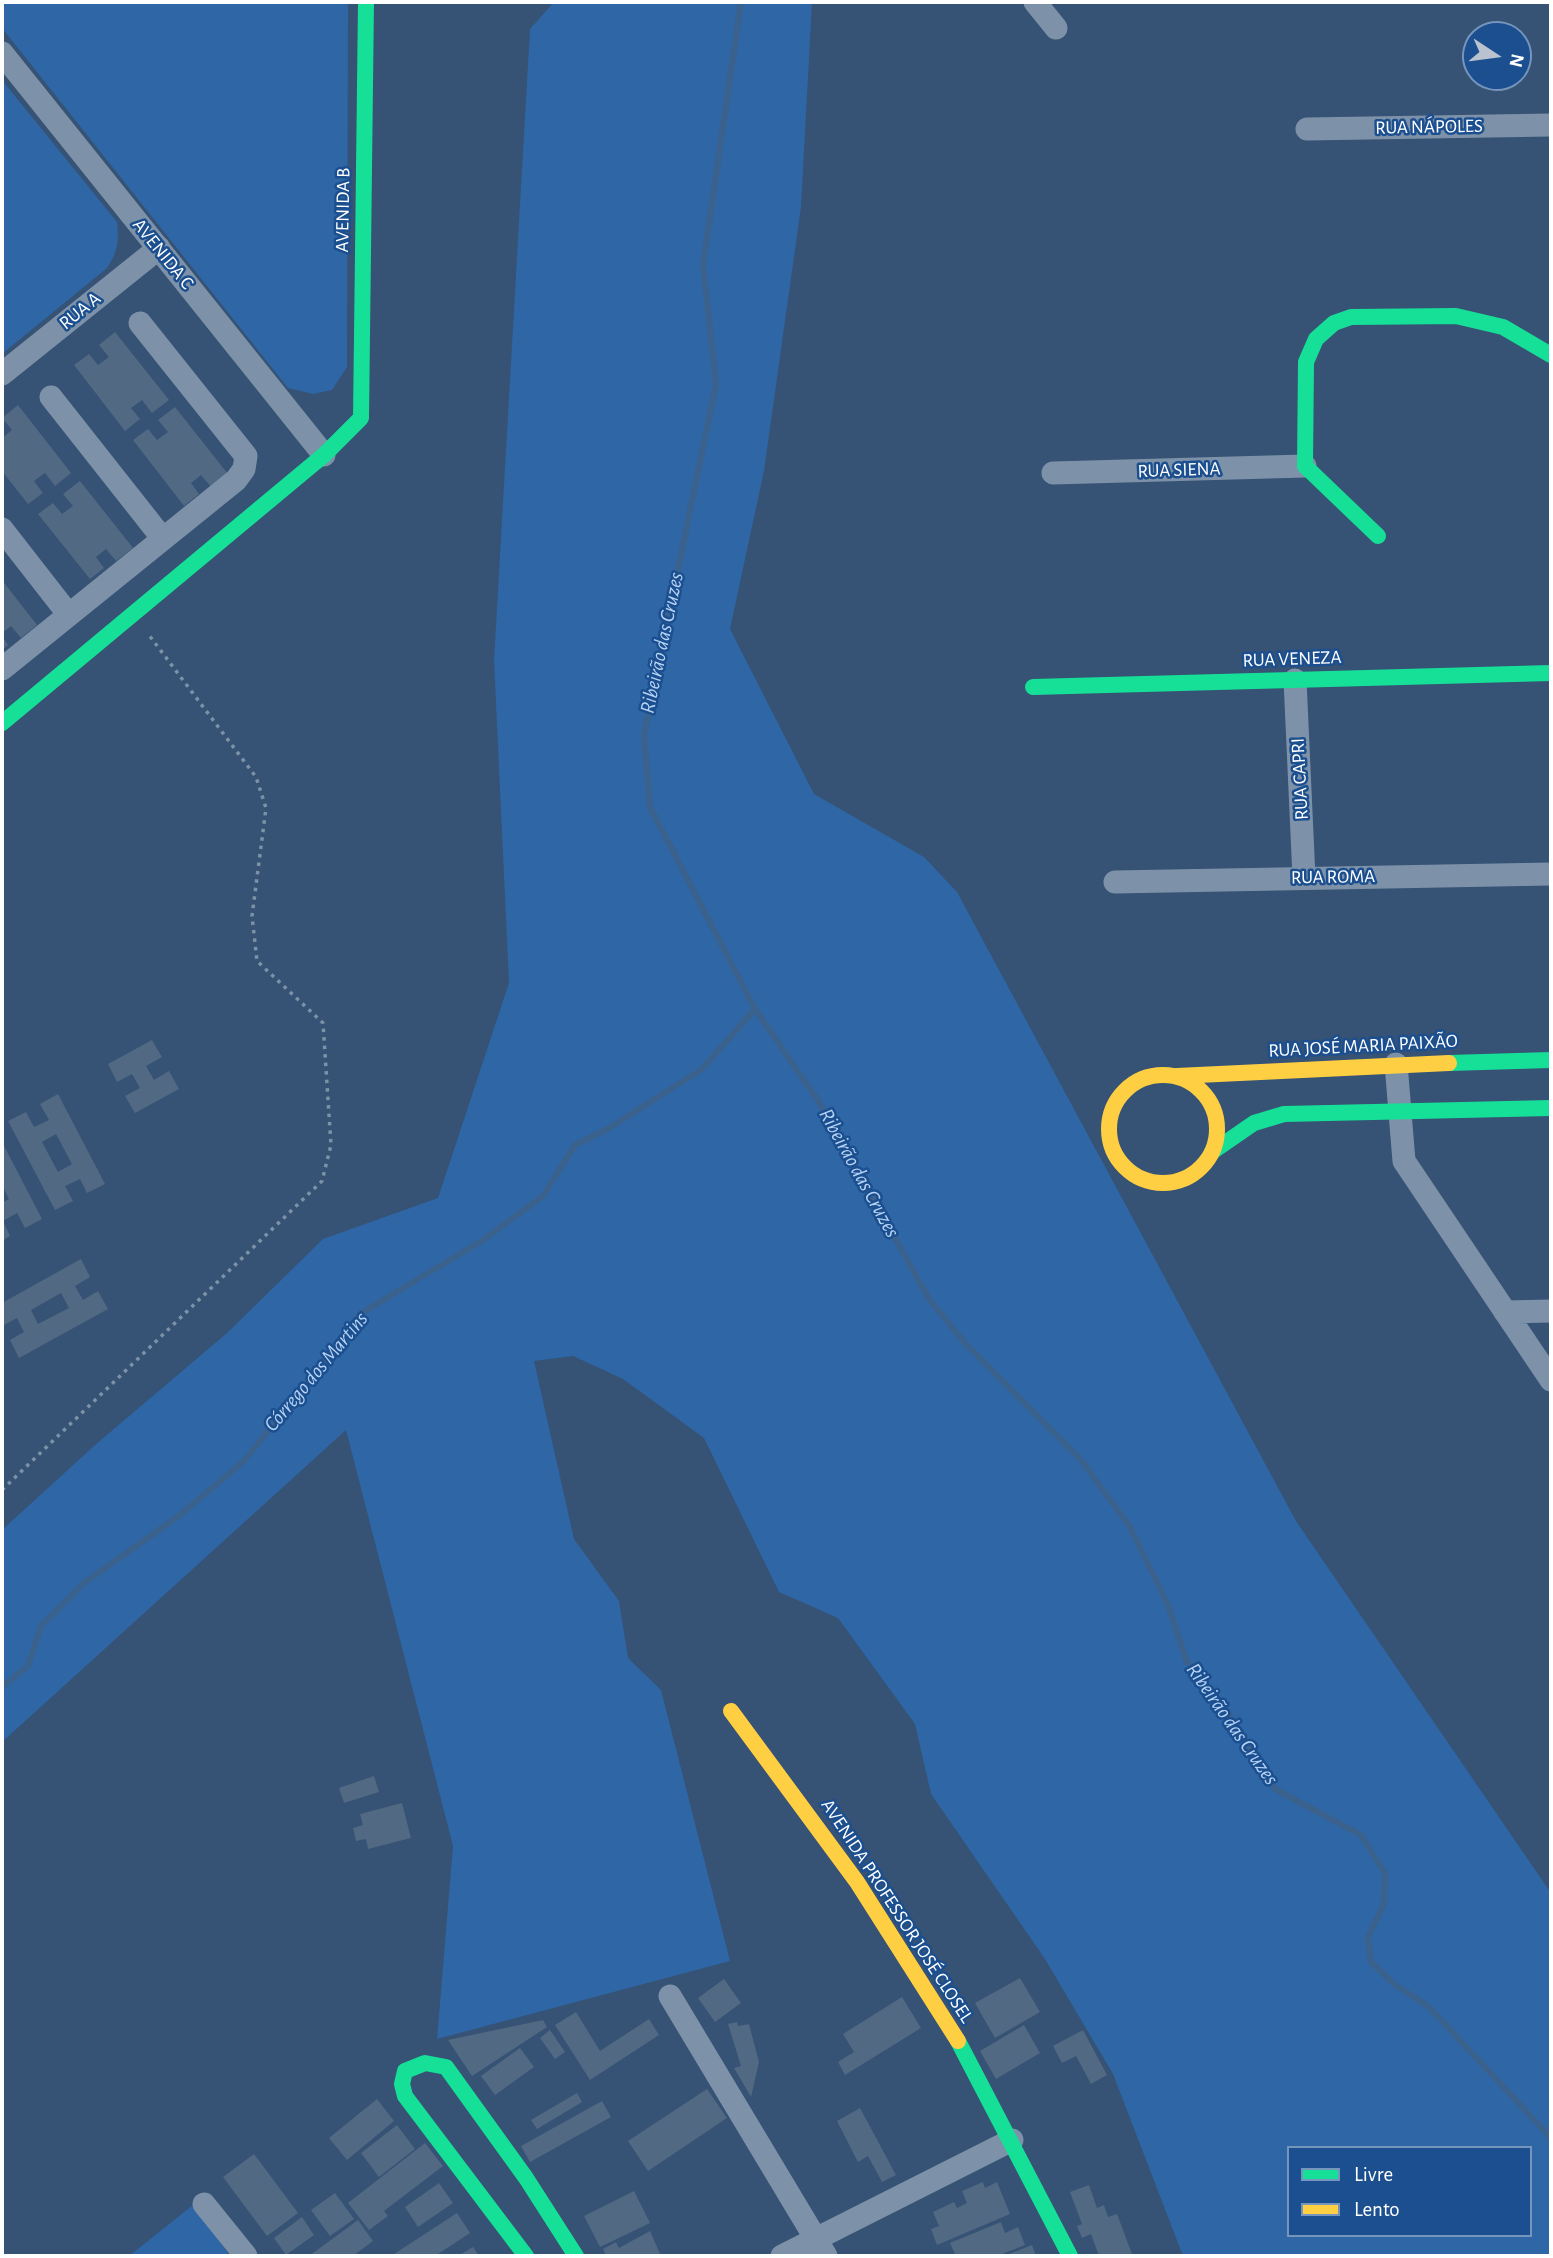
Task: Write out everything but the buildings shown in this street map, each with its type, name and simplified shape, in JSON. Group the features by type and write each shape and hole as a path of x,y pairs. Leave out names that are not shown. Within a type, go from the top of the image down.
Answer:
{"street":[{"name":"AVENIDA B","path":"324,455 362,418 366,2"},
{"path":"1035,2 1056,28"},
{"name":"AVENIDA C","path":"2,53 324,455"},
{"name":"RUA NÁPOLES","path":"1307,129 1551,125"},
{"name":"RUA A","path":"2,374 159,248"},
{"path":"1378,536 1305,466 1308,354 1315,338 1334,322 1351,317 1465,315 1512,329 1551,355"},
{"path":"2,669 236,480 244,469 246,456 140,323"},
{"path":"51,397 163,539"},
{"path":"2,723 324,455"},
{"name":"RUA SIENA","path":"1054,473 1305,466"},
{"path":"2,529 69,615"},
{"name":"RUA VENEZA","path":"1033,687 1551,673"},
{"name":"RUA CAPRI","path":"1295,680 1304,878"},
{"name":"RUA ROMA","path":"1115,882 1551,874"},
{"name":"RUA JOSÉ MARIA PAIXÃO","path":"1177,1076 1396,1063 1551,1060"},
{"path":"1396,1063 1404,1161 1551,1380"},
{"path":"1212,1152 1217,1129 1212,1106 1198,1087 1177,1076 1157,1074 1137,1081 1122,1094 1111,1111 1109,1132 1114,1152 1126,1168 1142,1179 1163,1183 1183,1180 1200,1168 1212,1152 1254,1124 1284,1114 1551,1108"},
{"path":"1505,1312 1551,1311"},
{"name":"AVENIDA PROFESSOR JOSÉ CLOSEL","path":"731,1711 834,1847 928,1991 1012,2140 1070,2256"},
{"path":"670,1996 822,2247"},
{"path":"526,2256 405,2096 402,2084 405,2071 424,2062 446,2067 526,2178 576,2256"},
{"path":"782,2256 822,2247 1012,2140"},
{"path":"204,2204 246,2256"}],"path":[{"path":"2,1490 322,1181 331,1145 323,1023 257,961 252,916 265,808 257,777 133,614"}],"shaded area":[{"path":"2,2 348,2 347,367 332,390 313,394 288,388 2,28"},
{"path":"554,2 812,2 801,207 764,471 730,629 814,794 924,857 957,892 1296,1521 1551,1893 1551,2256 1183,2256 1113,2074 1045,1959 931,1794 915,1724 838,1618 779,1592 704,1438 623,1379 573,1356 534,1361 574,1539 619,1601 628,1658 661,1690 730,1961 437,2039 453,1846 346,1430 2,1742 2,1530 95,1445 227,1333 323,1239 438,1198 509,983 494,660 530,29"},
{"path":"2,80 117,222 118,235 116,251 107,268 2,354"},
{"path":"193,2205 230,2256 129,2256"}],"waterway":[{"name":"Ribeirão das Cruzes","path":"741,2 703,265 716,384 644,735 650,807 755,1009 819,1102 929,1299 965,1343 1081,1460 1130,1527 1168,1605 1187,1662 1228,1713 1275,1789 1361,1835 1385,1873 1384,1904 1368,1937 1371,1962 1394,1984 1429,2007 1551,2138"},
{"name":"Córrego dos Martins","path":"2,1687 28,1666 41,1626 84,1583 180,1515 244,1461 360,1314 483,1240 543,1196 575,1145 609,1128 701,1070 755,1009"}],"traffic: fast":[{"path":"2,723 324,455 361,418 366,2"},
{"path":"1378,536 1305,466 1306,362 1316,339 1334,323 1351,317 1456,316 1503,327 1551,355"},
{"path":"1033,687 1551,673"},
{"path":"1449,1063 1551,1060"},
{"path":"1212,1152 1254,1123 1284,1114 1551,1108"},
{"path":"958,2041 1070,2256"},
{"path":"526,2256 405,2096 402,2084 405,2071 425,2063 446,2067 526,2178 576,2256"}],"traffic: slow":[{"path":"1177,1076 1449,1063"},
{"path":"1163,1075 1184,1079 1201,1091 1213,1108 1217,1129 1213,1150 1201,1167 1184,1179 1163,1183 1142,1179 1125,1167 1113,1150 1109,1129 1113,1108 1125,1091 1142,1079 1163,1075"},
{"path":"731,1711 857,1882 958,2041"}]}
